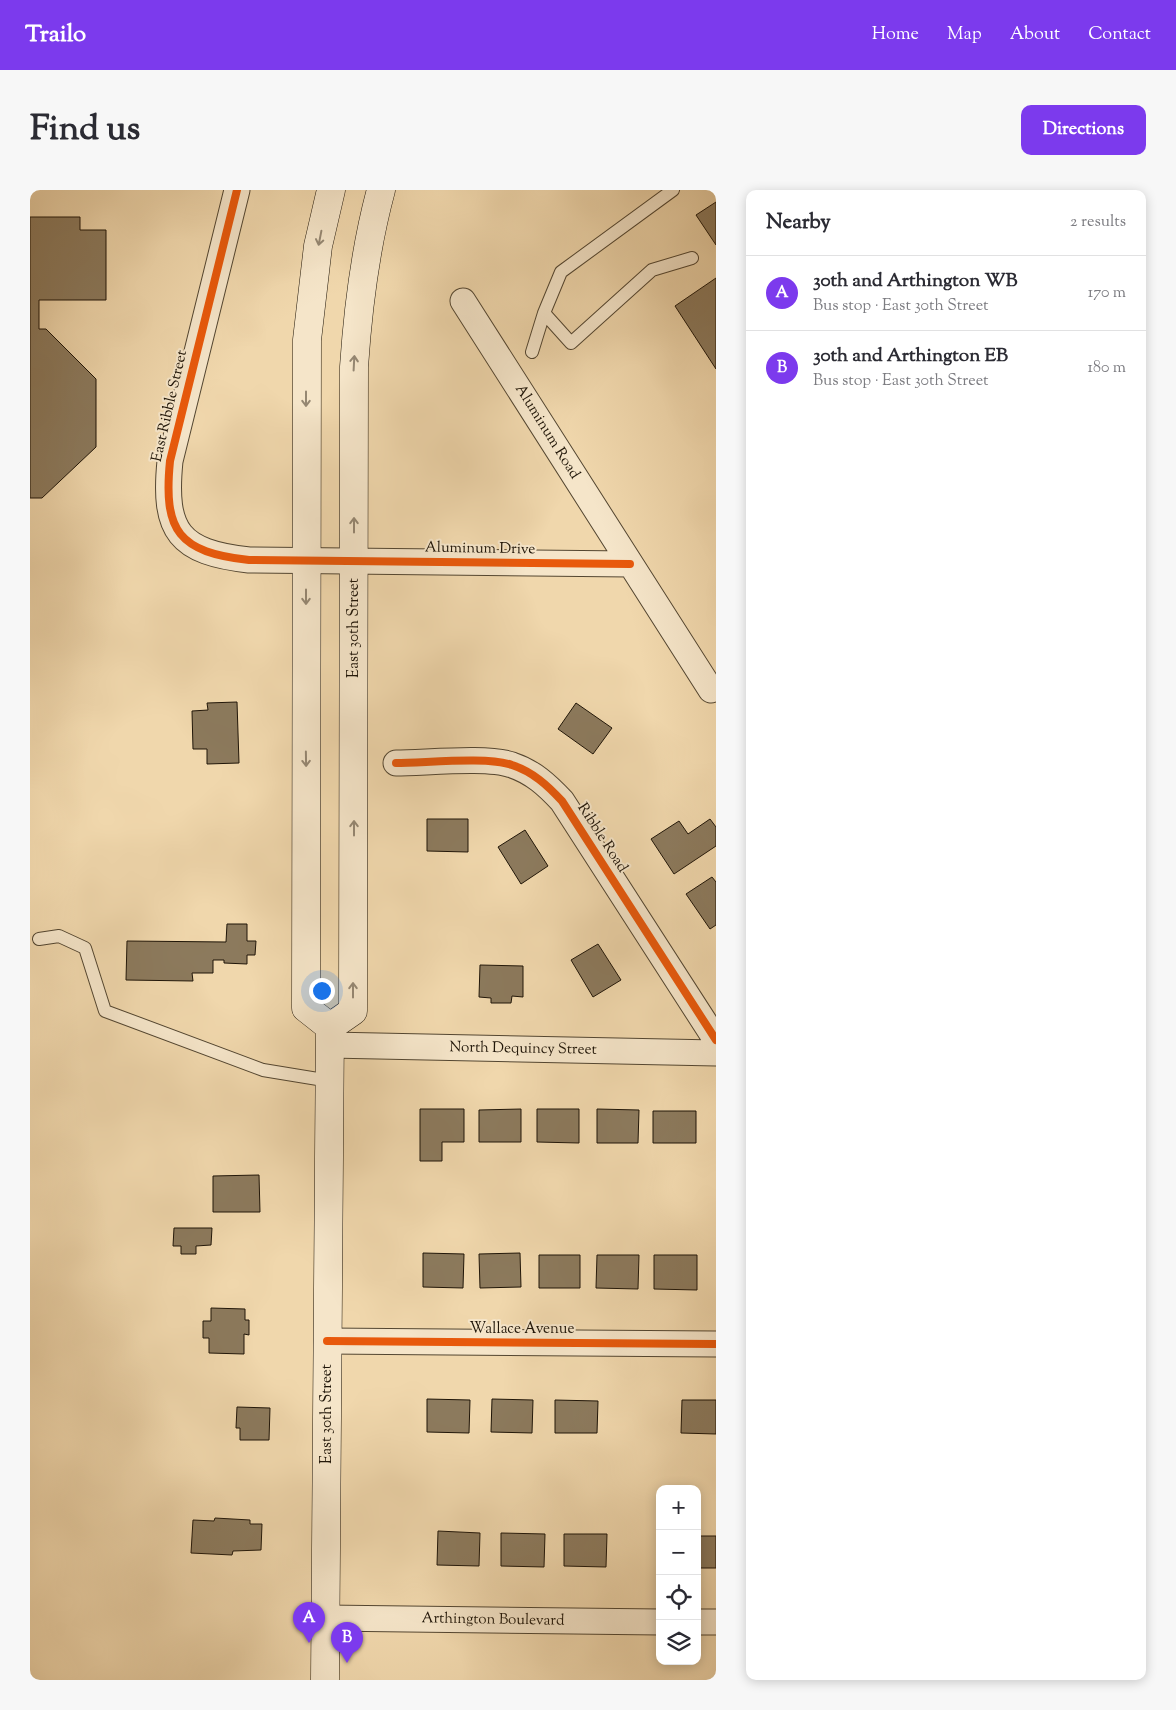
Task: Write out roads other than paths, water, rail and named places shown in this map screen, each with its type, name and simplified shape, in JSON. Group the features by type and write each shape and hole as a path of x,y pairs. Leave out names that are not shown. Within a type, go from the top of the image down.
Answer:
{"main road":[{"name":"East 30th Street","path":"330,1036 353,1011 330,562 307,340 318,246 331,190"},
{"name":"East 30th Street","path":"325,1680 330,1036 306,1008 330,562 354,367 362,276 369,232 380,190"}],"street":[{"name":"East Ribble Street","path":"237,190 175,437 169,475 169,504 172,519 184,538 202,552 249,560 330,562"},
{"name":"Aluminum Road","path":"463,301 630,564"},
{"name":"Aluminum Drive","path":"330,562 630,564"},
{"path":"630,564 711,690"},
{"name":"Ribble Road","path":"396,763 499,762 516,767 542,781 562,801 716,1040"},
{"name":"North Dequincy Street","path":"330,1036 716,1053"},
{"name":"Wallace Avenue","path":"327,1341 716,1344"},
{"name":"Arthington Boulevard","path":"325,1618 656,1622"},
{"path":"701,1622 716,1622"}],"lane":[{"path":"532,352 544,313 561,272 673,190"},
{"path":"544,313 571,343 652,270 692,258"},
{"path":"39,939 59,936 85,948 106,1010 263,1070 330,1081"}],"place":[{"name":"30th and Arthington WB","path":"309,1643"},
{"name":"30th and Arthington EB","path":"347,1663"}]}
